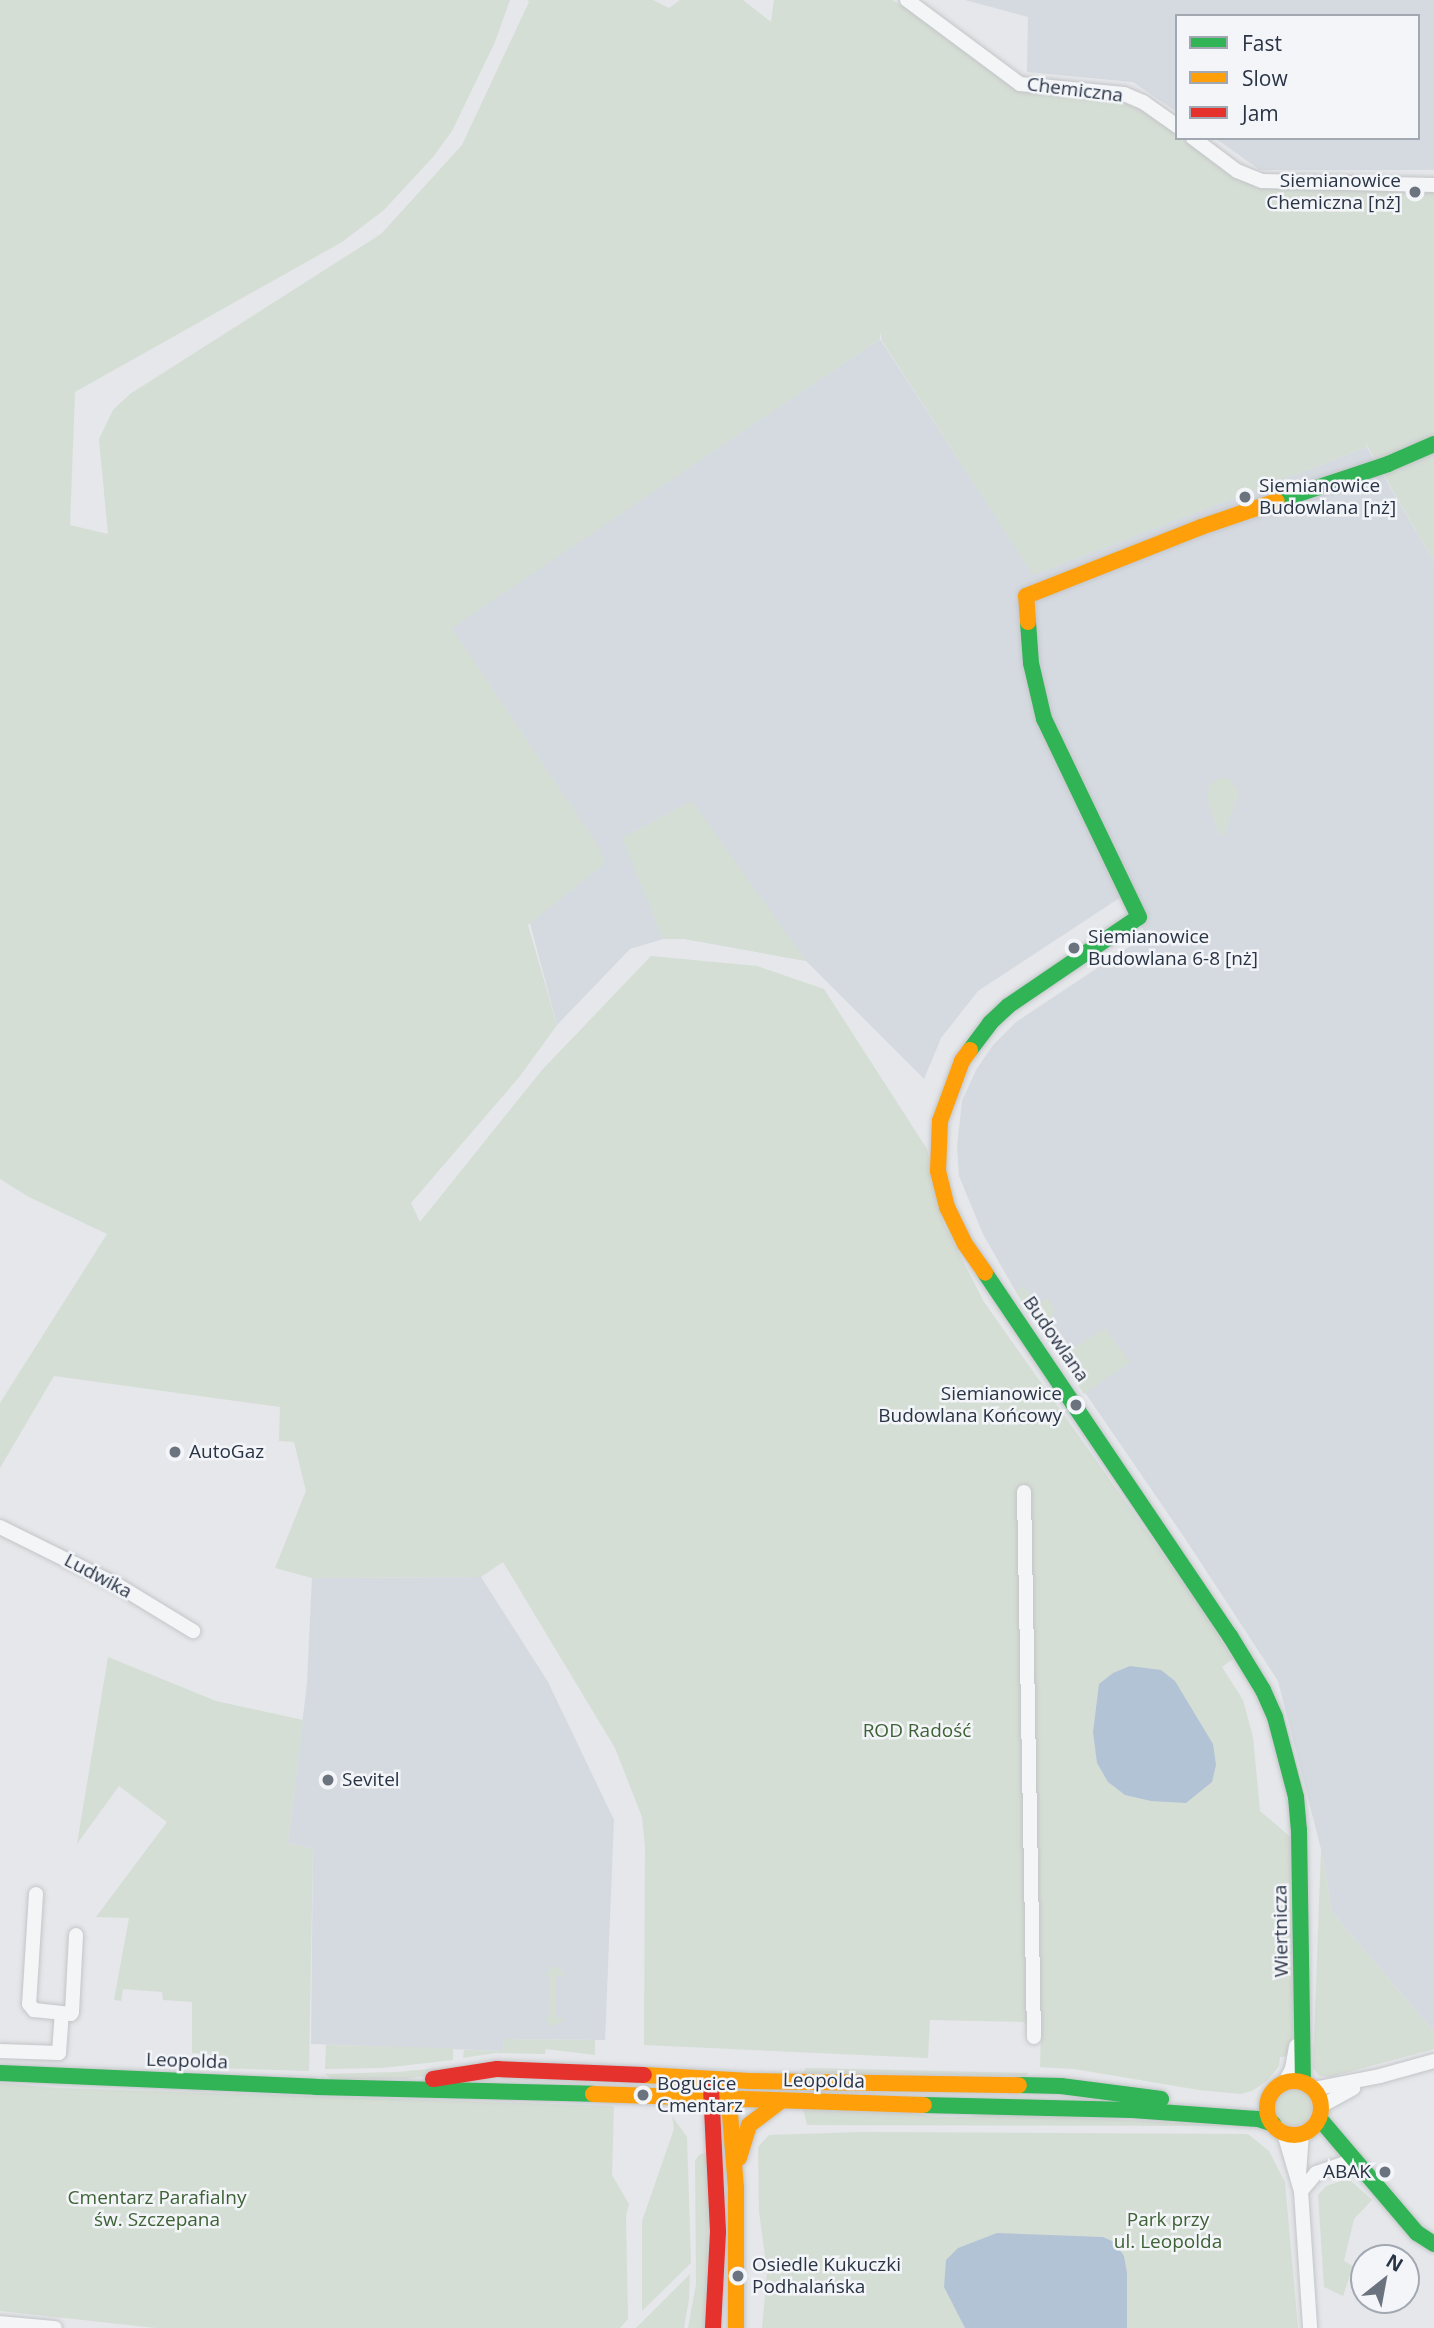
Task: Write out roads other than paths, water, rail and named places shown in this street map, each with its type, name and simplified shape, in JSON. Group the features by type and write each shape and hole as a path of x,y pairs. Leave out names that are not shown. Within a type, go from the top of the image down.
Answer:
{"street":[{"name":"Chemiczna","path":"907,0 1020,84 1124,94 1143,102 1175,125"},
{"path":"1196,140 1237,171 1262,181 1434,185"},
{"name":"Budowlana","path":"1299,1830 1296,1797 1285,1748 1263,1690 1076,1405 965,1244 947,1207 938,1171 940,1121 952,1082 972,1044 1008,1006 1139,917 1044,719 1031,663 1026,596 1201,527 1388,464 1434,444"},
{"path":"1024,1492 1034,2037"},
{"name":"Ludwika","path":"0,1527 119,1586 194,1631"},
{"name":"Wiertnicza","path":"1285,2082 1292,2069 1300,2031 1303,1934 1299,1830"},
{"path":"36,1894 29,2004 34,2010 62,2014 72,2012 76,1935"},
{"path":"0,2051 59,2053 62,2014"},
{"name":"Wiertnicza","path":"1300,2031 1308,2085"},
{"path":"1300,2186 1268,2103 1277,2087 1285,2082 1308,2085 1380,2076 1434,2061"},
{"name":"Leopolda","path":"372,2089 497,2069 720,2079 1035,2085 1232,2107 1268,2103"},
{"name":"Leopolda","path":"0,2073 372,2089 539,2091 781,2101 1035,2107 1264,2120 1279,2129"},
{"path":"1279,2129 1313,2122 1334,2097 1380,2076"},
{"path":"713,2328 718,2232 720,2079"},
{"path":"1035,2085 1035,2107"},
{"path":"1308,2085 1313,2122 1300,2186 1310,2328"},
{"path":"720,2099 736,2188"},
{"path":"736,2328 736,2188 744,2133 756,2118 781,2101"},
{"path":"1313,2122 1417,2233 1434,2244"},
{"path":"1300,2186 1316,2173 1356,2166"},
{"path":"0,2323 55,2328"}],"water":[{"path":"1130,1666 1161,1670 1175,1681 1213,1744 1216,1765 1212,1782 1186,1803 1151,1801 1125,1795 1108,1782 1097,1763 1093,1732 1099,1684 1113,1673"},
{"path":"997,2233 1103,2237 1114,2242 1124,2256 1127,2273 1127,2328 965,2328 944,2287 946,2260 958,2248"}],"place":[{"name":"Siemianowice Chemiczna [nż]","path":"1415,192"},
{"name":"Siemianowice Budowlana [nż]","path":"1245,497"},
{"name":"Siemianowice Budowlana 6-8 [nż]","path":"1074,948"},
{"name":"Siemianowice Budowlana Końcowy","path":"1076,1405"},
{"name":"AutoGaz","path":"175,1452"},
{"name":"Sevitel","path":"328,1780"},
{"name":"Bogucice Cmentarz","path":"643,2095"},
{"name":"ABAK","path":"1385,2172"},
{"name":"Osiedle Kukuczki Podhalańska","path":"738,2276"}],"park label":[{"name":"ROD Radość","path":"917,1731"},
{"name":"Cmentarz Parafialny św. Szczepana","path":"157,2209"},
{"name":"Park przy ul. Leopolda","path":"1168,2231"}]}
